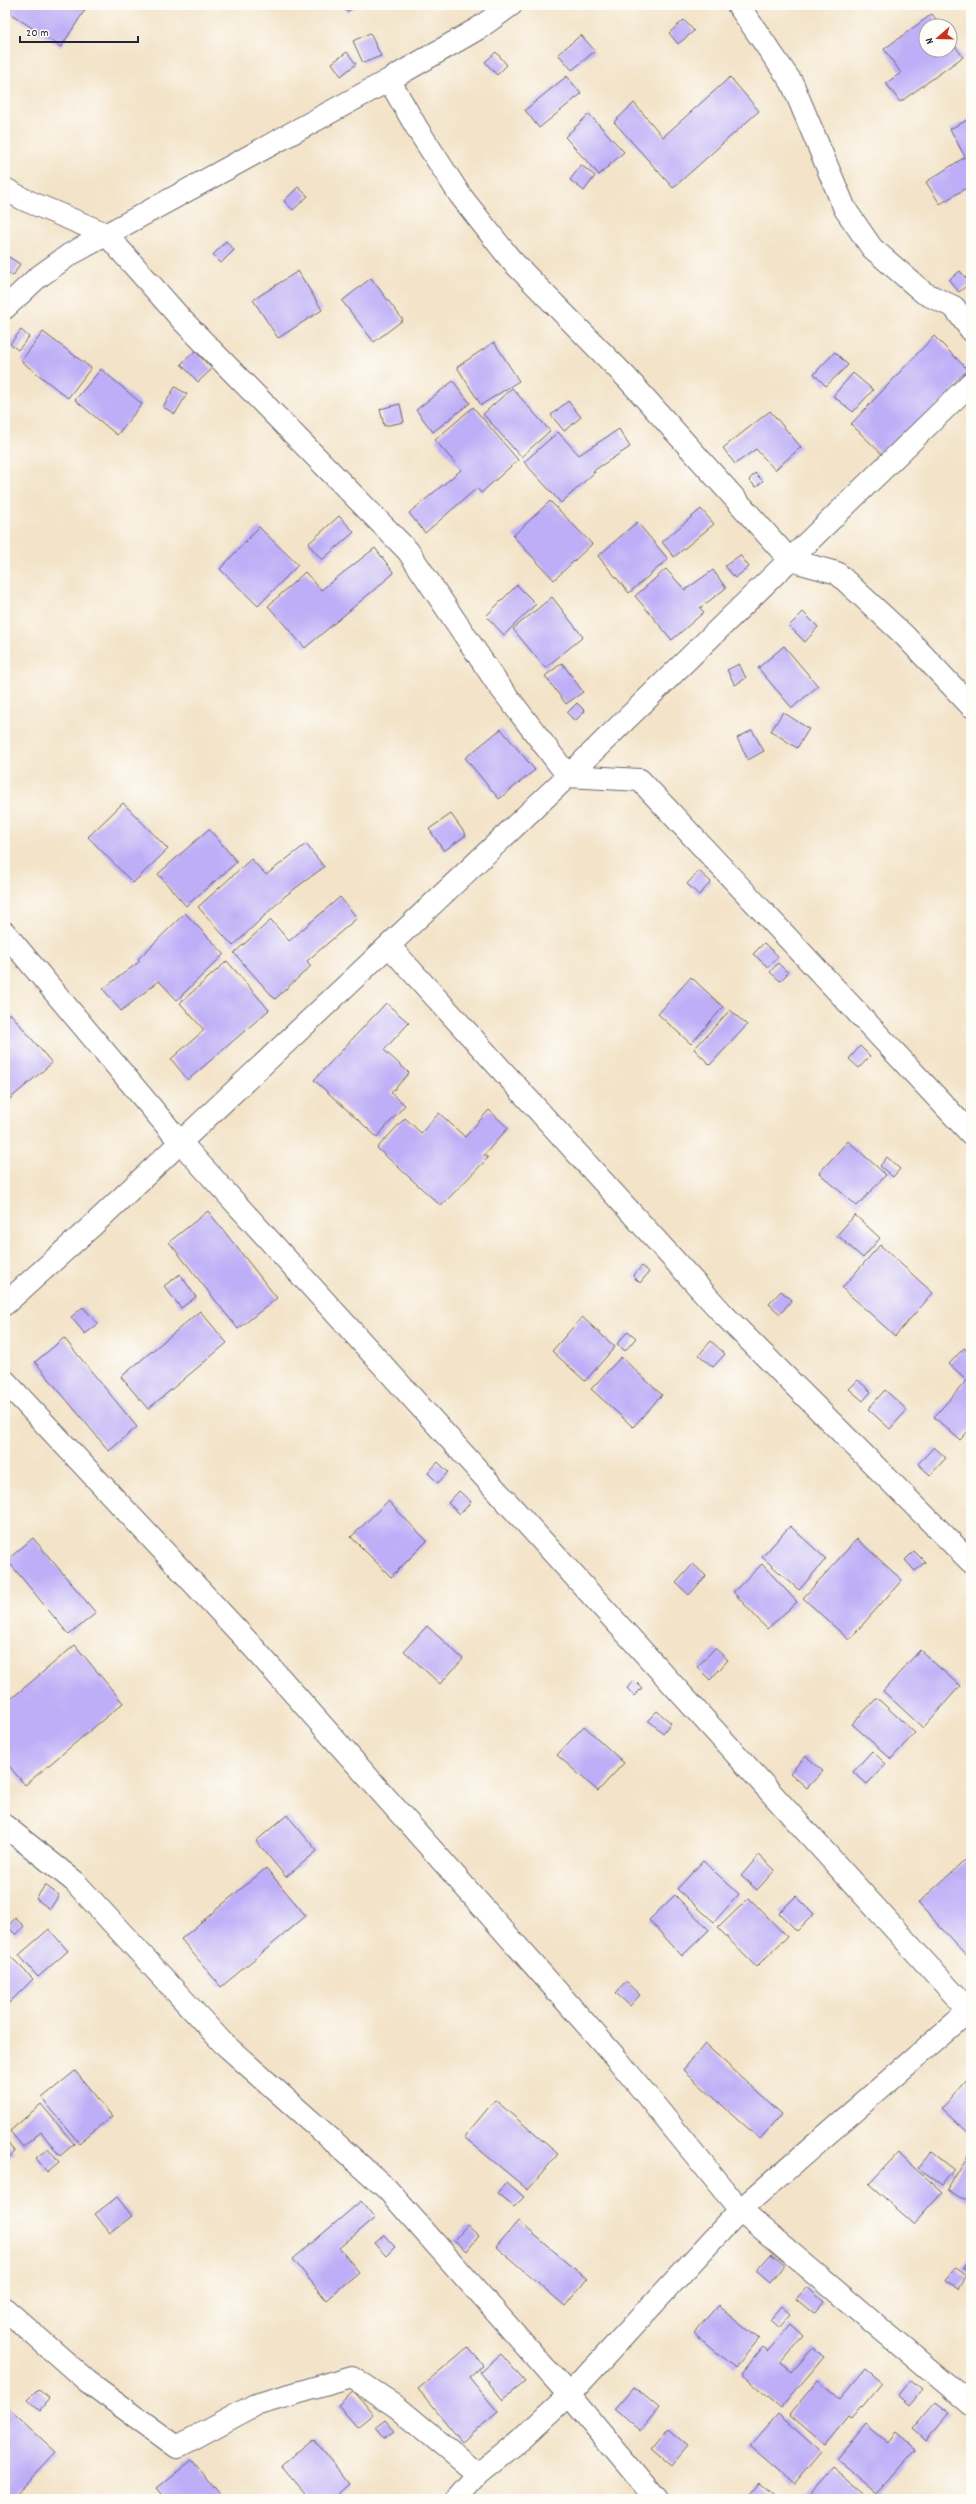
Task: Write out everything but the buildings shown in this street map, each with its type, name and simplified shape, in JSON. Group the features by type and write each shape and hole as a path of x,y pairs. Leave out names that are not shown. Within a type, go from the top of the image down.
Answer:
{"street":[{"path":"5,308 37,278 106,234 389,80 479,28 511,5"},
{"path":"738,5 792,83 845,209 872,248 924,293 954,307 971,330"},
{"path":"389,80 418,130 460,195 511,260 628,378 790,560 837,573 904,635 971,706"},
{"path":"5,189 25,200 106,234 183,321 408,550 497,683 568,776 640,780 971,1134"},
{"path":"5,1304 181,1143 568,776 971,383"},
{"path":"5,933 181,1143 970,2011 740,2210 569,2395 525,2436 478,2474 456,2499"},
{"path":"389,946 725,1316 971,1562"},
{"path":"5,1381 252,1646 617,2059 740,2210 971,2405"},
{"path":"5,1826 74,1881 223,2043 387,2189 569,2395 656,2499"},
{"path":"5,2309 87,2381 177,2447 255,2405 352,2377 397,2408 478,2474"}]}
